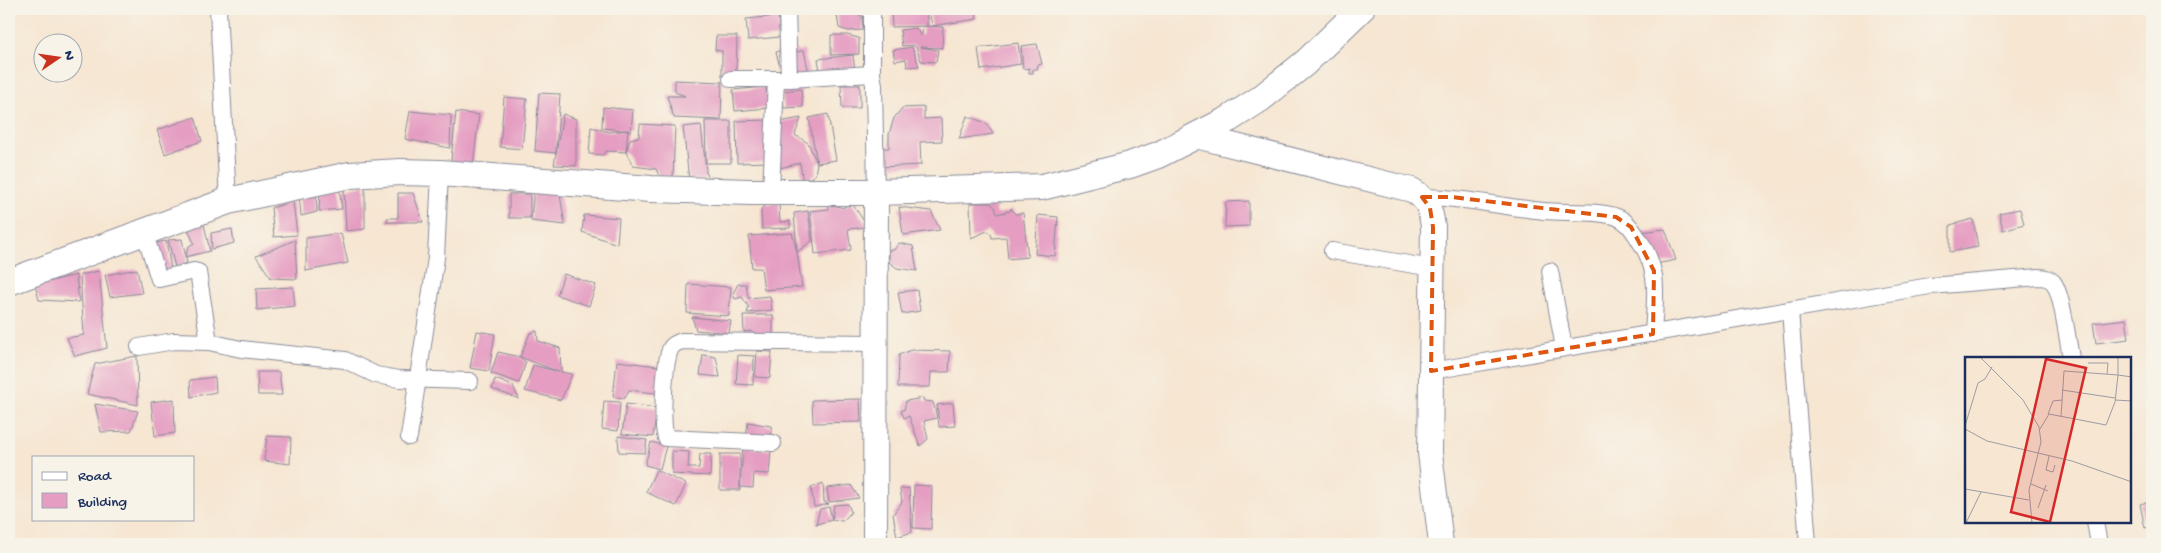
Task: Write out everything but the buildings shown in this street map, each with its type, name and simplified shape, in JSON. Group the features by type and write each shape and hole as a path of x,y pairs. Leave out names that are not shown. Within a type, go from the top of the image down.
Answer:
{"main road":[{"path":"9,282 144,230 228,201 350,175 400,172 440,173 651,188 771,192 876,192 1042,187 1130,165 1158,155 1229,119 1260,99 1305,63 1361,9"}],"street":[{"path":"218,9 228,201"},
{"path":"771,192 787,9"},
{"path":"872,9 876,192 875,544"},
{"path":"731,79 782,79 872,74"},
{"path":"1196,136 1412,190 1422,197 1430,208 1432,217 1430,453 1441,544"},
{"path":"409,437 436,258 440,173"},
{"path":"1422,197 1452,197 1544,211 1606,215 1623,221 1631,227 1642,243 1654,271 1653,334"},
{"path":"144,230 158,279 194,270 198,272 209,342"},
{"path":"1332,251 1432,268"},
{"path":"1550,270 1564,348"},
{"path":"1431,371 1930,286 2044,277 2055,285 2064,318 2071,357"},
{"path":"1790,310 1808,544"},
{"path":"139,347 174,341 209,342 241,349 345,360 376,374 399,379 470,381"},
{"path":"774,443 666,438 664,396 670,351 674,344 682,341 876,343"},
{"path":"2095,523 2099,544"}],"highlighted area":[{"path":"1422,197 1452,197 1616,217 1631,227 1654,271 1653,334 1431,371 1433,227 1430,208"}]}
